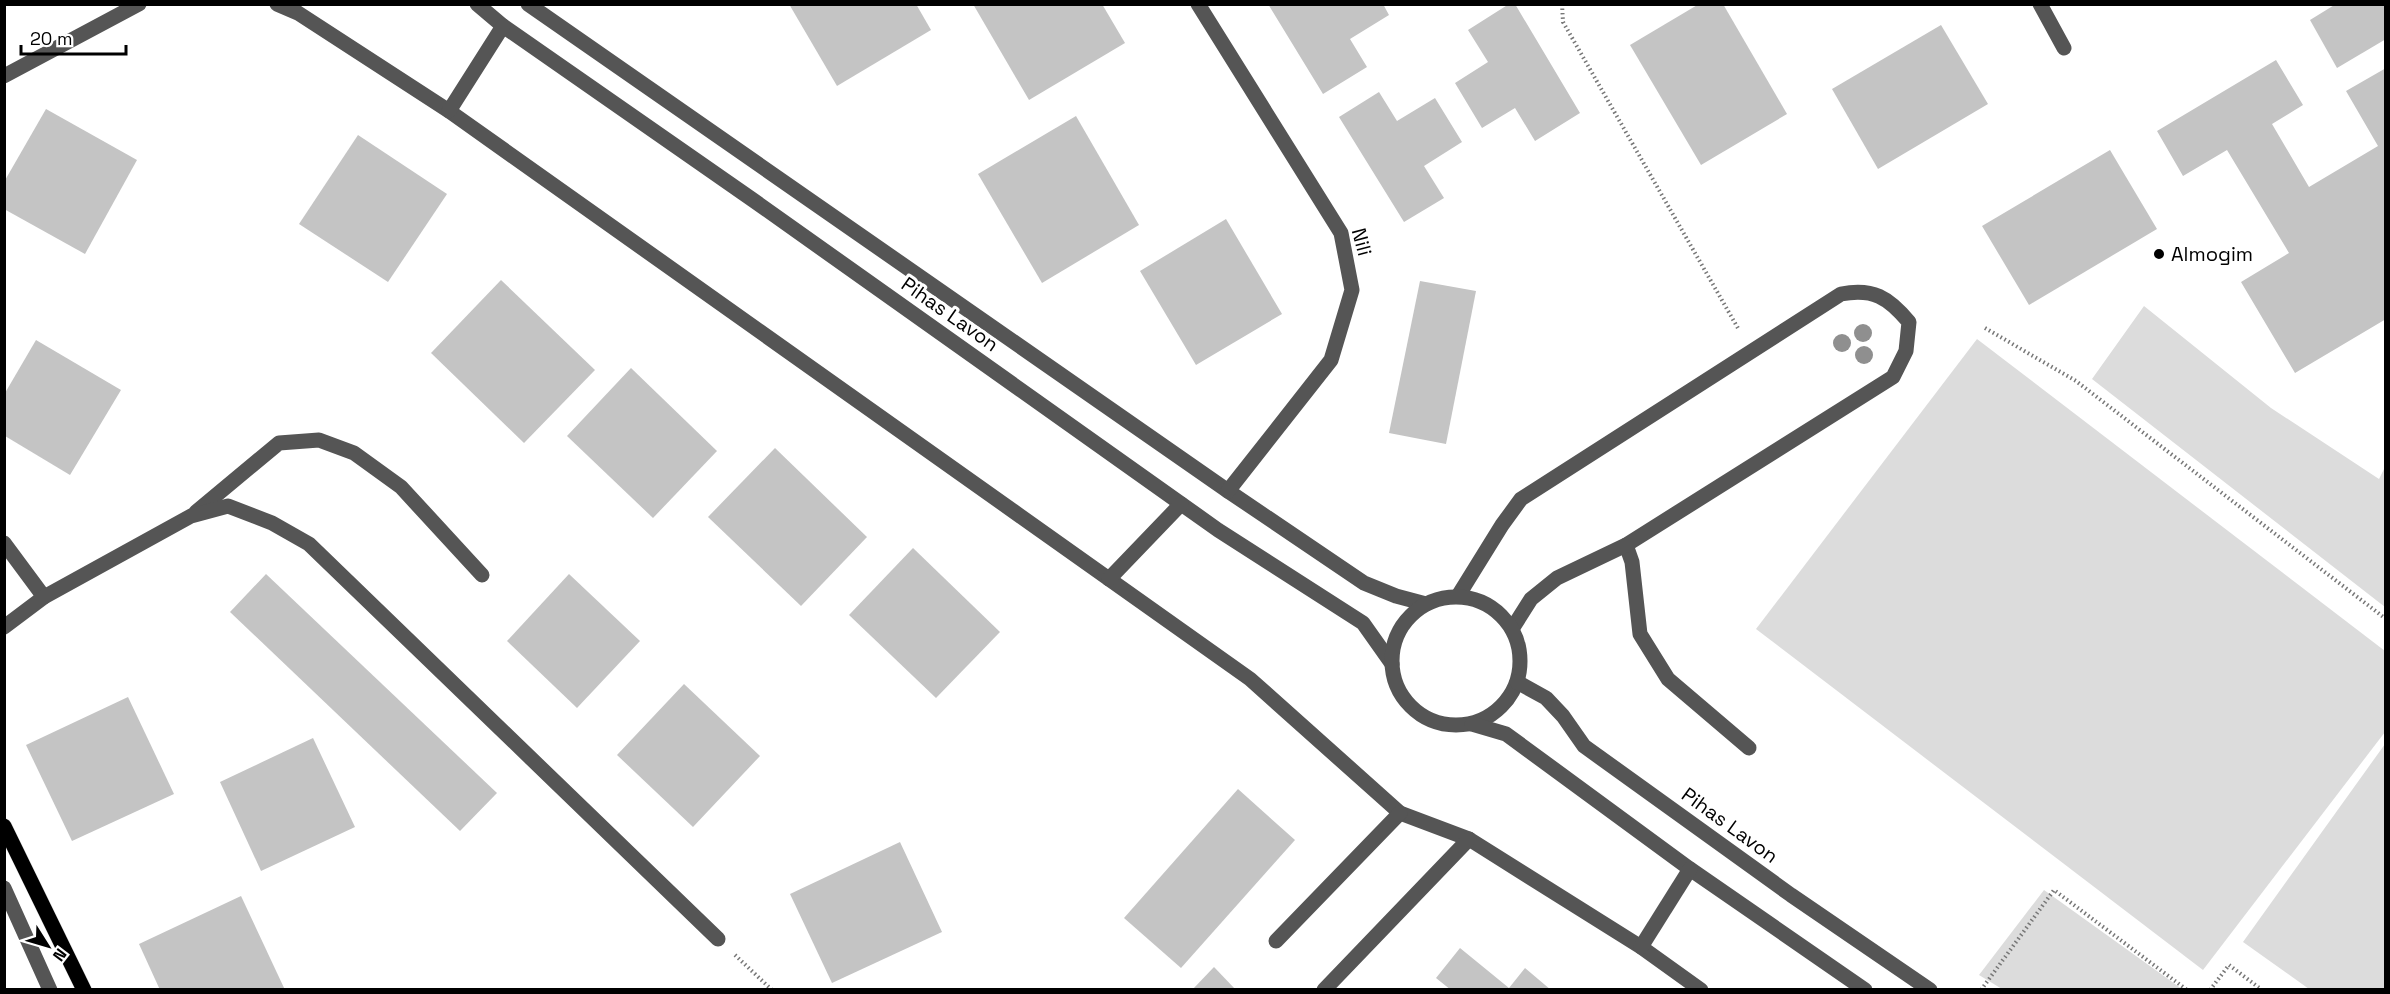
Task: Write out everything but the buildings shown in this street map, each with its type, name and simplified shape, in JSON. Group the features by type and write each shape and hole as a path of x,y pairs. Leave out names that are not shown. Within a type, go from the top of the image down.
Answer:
{"main road":[{"path":"4,826 84,990"}],"street":[{"path":"4,76 140,4"},
{"path":"278,4 298,13 449,111 1250,679 1400,813 1470,839 1641,947 1701,990"},
{"name":"Pihas Lavon","path":"477,4 503,26 1181,504 1363,623 1392,664"},
{"name":"Pihas Lavon","path":"528,4 1228,491 1364,583 1396,596 1426,604"},
{"name":"Nili","path":"1198,4 1341,233 1352,290 1331,360 1228,491"},
{"path":"2040,4 2064,48"},
{"path":"449,111 503,26"},
{"path":"1458,596 1521,499 1841,294 1860,290 1878,295 1894,304 1909,322 1906,351 1893,377 1626,545 1557,578 1532,599 1512,628"},
{"path":"4,627 44,597 191,516 279,443 319,440 354,453 401,487 482,575"},
{"path":"1109,579 1181,504"},
{"path":"191,516 228,506 272,523 309,544 718,939"},
{"path":"4,543 44,597"},
{"path":"1626,545 1632,562 1641,634 1668,679 1749,747"},
{"path":"1458,596 1474,598 1490,605 1502,615 1512,628 1519,646 1521,664 1517,682 1507,701 1491,716 1472,724 1453,726 1434,722 1418,713 1404,700 1395,683 1392,664 1393,646 1400,629 1411,615 1426,604 1441,598 1458,596"},
{"name":"Pihas Lavon","path":"1517,682 1546,698 1563,716 1584,746 1791,895 1930,990"},
{"path":"1472,724 1506,734 1690,869 1865,990"},
{"path":"1276,941 1400,813"},
{"path":"1324,990 1470,839"},
{"path":"1641,947 1690,869"},
{"path":"4,888 50,990"}],"path":[{"path":"1562,4 1563,22 1751,352"},
{"path":"1985,328 2076,381 2385,619"},
{"path":"1981,990 2054,890 2187,990"},
{"path":"718,939 772,990"},
{"path":"2210,990 2229,965 2262,990"}],"shaded area":[{"path":"2144,306 2271,408 2379,479 2385,467 2385,607 2092,379"},
{"path":"1977,339 2385,651 2385,732 2203,970 1756,629"},
{"path":"2385,744 2385,989 2309,989 2243,942"},
{"path":"2044,890 2182,989 2002,989 1979,975"}],"place":[{"name":"Almogim","path":"2159,254"}]}
